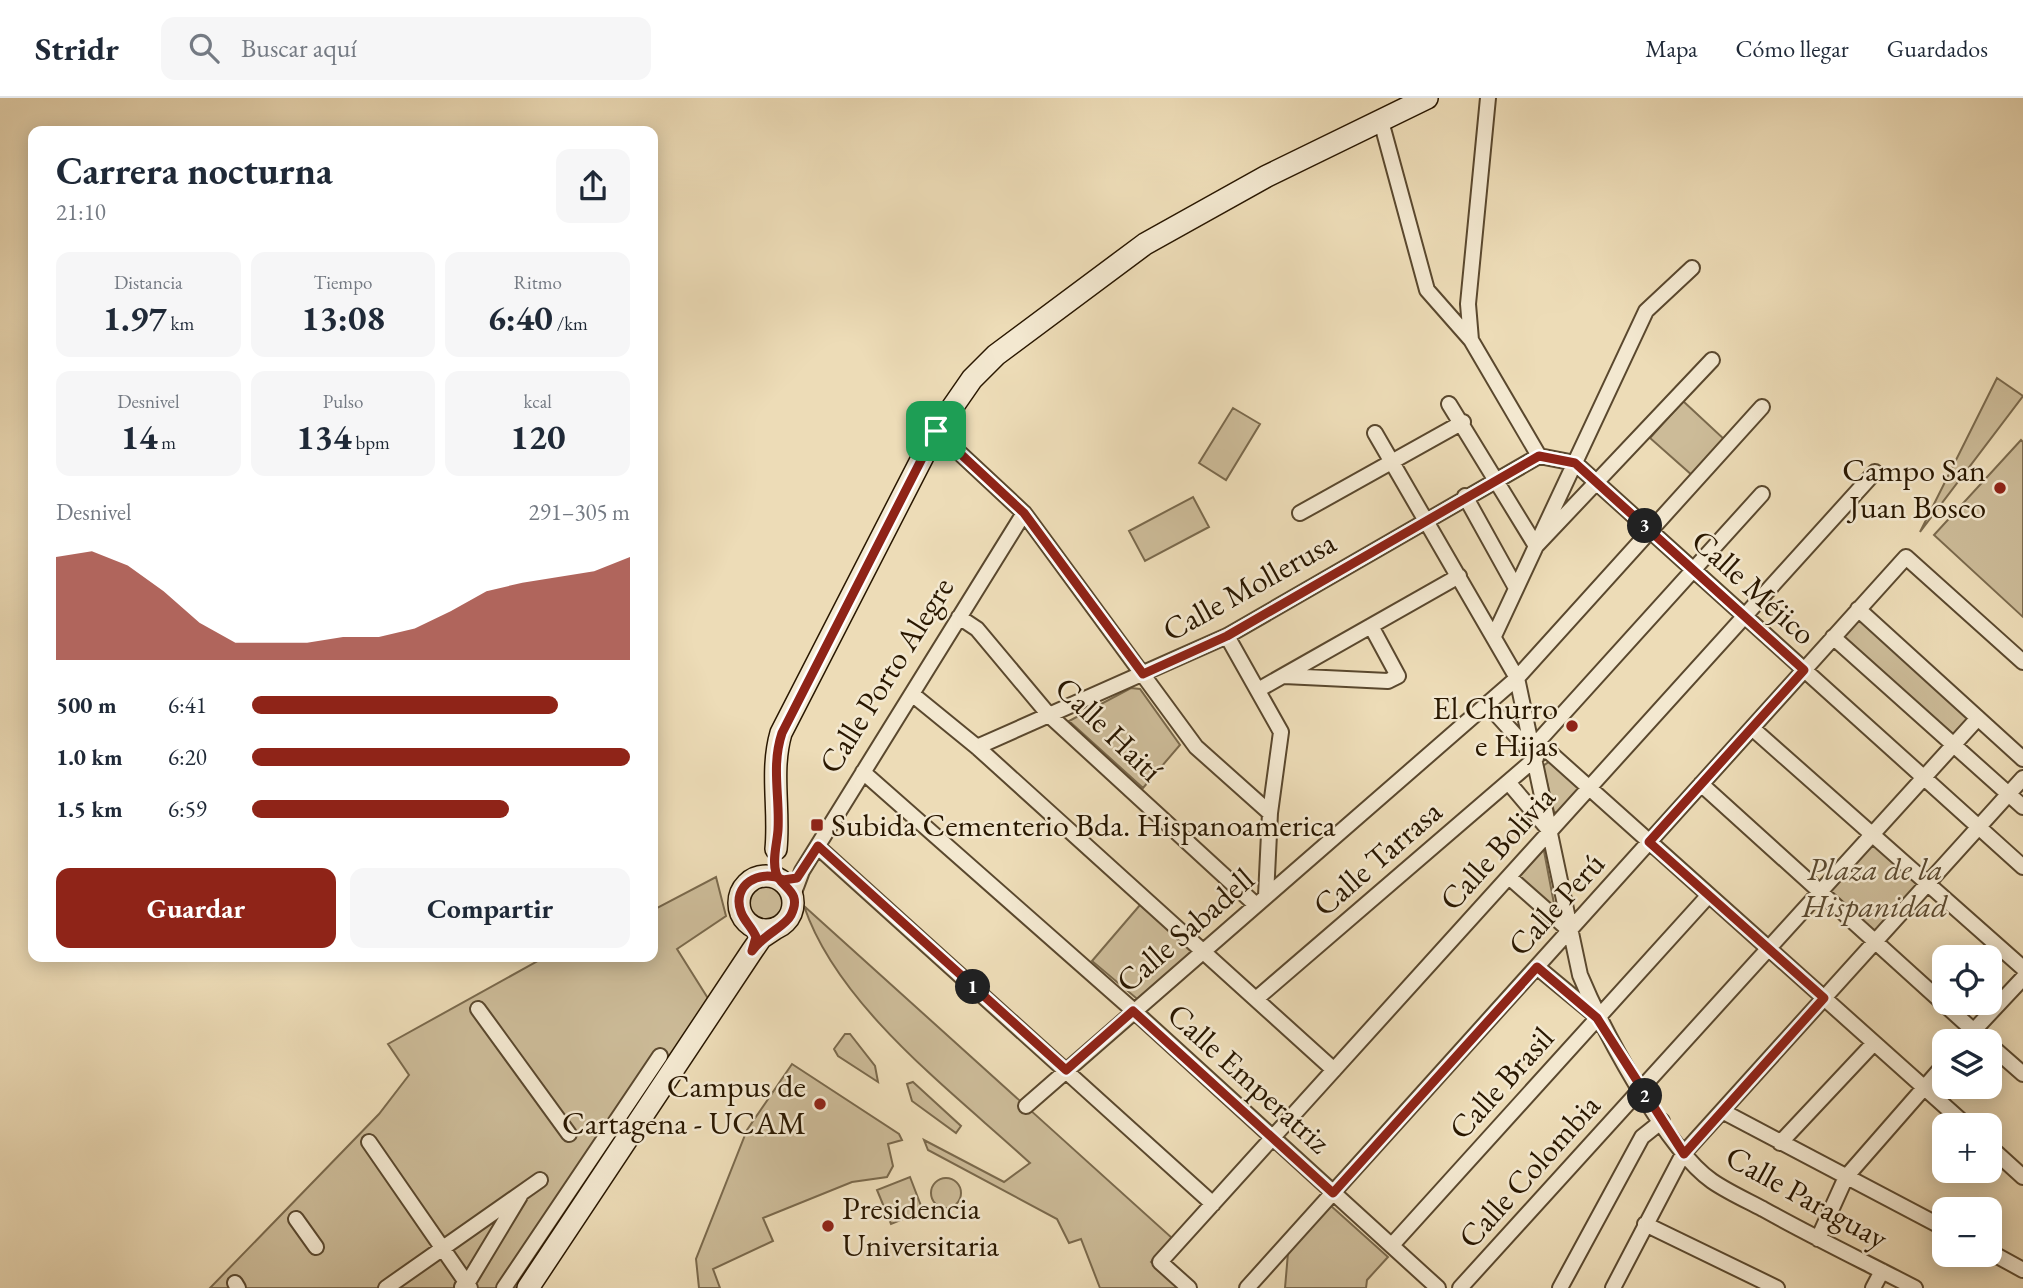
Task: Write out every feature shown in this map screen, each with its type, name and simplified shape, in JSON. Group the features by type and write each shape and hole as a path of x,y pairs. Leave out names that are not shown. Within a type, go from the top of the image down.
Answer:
{"street":[{"path":"784,880 776,849 778,817 774,764 782,733 936,431 972,379 996,355 1145,244 1267,176 1427,98"},
{"path":"1471,340 1468,304 1488,98"},
{"path":"1381,121 1427,290 1471,340 1539,456 1575,463"},
{"path":"1494,636 1646,311 1692,268"},
{"path":"1536,546 1712,360"},
{"path":"1449,404 1464,422 1536,546"},
{"name":"Calle Sabadell","path":"1026,1106 1261,900 1489,706 1651,532 1762,407"},
{"path":"1300,513 1464,422"},
{"path":"936,431 1024,513 1196,747 1270,813"},
{"name":"Calle Paraguay","path":"1375,433 1517,678 1536,749 1569,930 1580,975 1597,1018 1641,1089 1684,1154 1711,1180 1818,1240 1915,1288"},
{"name":"Calle Mollerusa","path":"976,747 1227,636 1425,519 1539,456"},
{"name":"Calle Méjico","path":"1575,463 2023,867"},
{"name":"Calle Bolivia","path":"1189,1288 1160,1262 1875,472"},
{"name":"Calle Tarrasa","path":"1256,999 1508,782 1762,494"},
{"path":"1465,496 1516,588"},
{"name":"Calle Porto Alegre","path":"749,924 740,910 740,896 748,882 784,880 818,846 1024,513"},
{"name":"Calle Perú","path":"1247,1288 1906,556 2023,662"},
{"path":"1258,690 1459,576"},
{"path":"1858,609 2023,759"},
{"name":"Calle Haití","path":"959,617 977,629 1049,715 1261,900"},
{"path":"1283,676 1388,681 1398,676 1371,626"},
{"path":"1227,636 1282,732 1261,900"},
{"path":"1833,637 2023,807"},
{"path":"912,694 976,747 1334,1070"},
{"path":"1489,706 1536,749 1590,788 1953,1113"},
{"name":"Calle Colombia","path":"1460,1288 1978,718"},
{"path":"1752,727 2023,968"},
{"name":"Calle Emperatriz","path":"863,772 1133,1011 1438,1288"},
{"path":"1613,1288 1684,1154 2023,779"},
{"path":"1508,782 1550,831"},
{"path":"1701,784 1878,942 1962,1029"},
{"path":"818,846 1213,1204"},
{"path":"1509,877 1569,930"},
{"name":"Calle Porto Alegre","path":"528,1288 761,938 791,915 784,880"},
{"name":"Calle Brasil","path":"1392,1245 1709,895"},
{"path":"749,924 763,930 776,929"},
{"path":"749,924 756,937 752,951"},
{"path":"1537,967 1597,1018"},
{"path":"1976,1029 2023,978"},
{"path":"478,1009 569,1134"},
{"path":"1780,1143 1874,1043"},
{"path":"504,1288 660,1056"},
{"path":"2002,1056 2023,1074"},
{"path":"1818,1240 1846,1177 1932,1080"},
{"path":"1722,1111 1932,1222"},
{"path":"1560,1288 1642,1137 1662,1121"},
{"path":"369,1142 466,1286 523,1191"},
{"path":"2002,1158 2023,1177"},
{"path":"386,1288 540,1180"},
{"path":"296,1219 316,1247"},
{"path":"1645,1224 1777,1288"},
{"path":"2002,1259 2023,1270"},
{"path":"1873,1288 1882,1271"}],"green space":[{"path":"1997,378 2023,396 1920,532"},
{"path":"1683,401 1725,440 1693,476 1650,438"},
{"path":"1233,408 1260,424 1226,480 1199,463"},
{"name":"Campo San Juan Bosco","path":"2021,440 2023,442 2023,617 1934,535"},
{"path":"1193,497 1209,527 1145,561 1129,531"},
{"path":"1858,609 1978,718 1953,745 1833,637"},
{"path":"1131,688 1140,689 1180,745 1143,788 1069,721"},
{"path":"1550,761 1581,788 1560,813 1554,812 1543,766"},
{"name":"Plaza de la Hispanidad","path":"1872,835 1929,884 1878,942 1822,891"},
{"path":"1544,851 1555,909 1518,878"},
{"path":"766,876 785,884 793,903 785,922 766,930 747,922 739,903 747,884"},
{"path":"716,877 726,916 677,949 709,1000 518,1288 210,1288 379,1114 409,1075 388,1044 536,962 658,962 658,907"},
{"path":"1140,905 1198,955 1142,1003 1092,961"},
{"path":"804,906 1172,1238 1151,1262 1179,1288 1100,1288 1081,1239 1069,1243 1057,1219 928,1150 924,1140 1004,1182 1030,1163 934,1077 870,1013 843,979 820,943"},
{"path":"845,1034 850,1034 875,1066 878,1082 838,1056 834,1049"},
{"path":"792,1064 899,1134 902,1140 888,1144 893,1166 887,1177 852,1182 763,1218 773,1241 713,1269 720,1288 699,1288 696,1259 747,1130"},
{"path":"913,1082 961,1126 956,1133 912,1101 907,1084"},
{"path":"910,1177 923,1211 891,1224 877,1190"},
{"path":"946,1178 952,1179 960,1187 960,1199 952,1207 946,1208 940,1207 932,1199 931,1193 932,1187 940,1179"},
{"path":"1330,1205 1388,1257 1367,1280 1366,1288 1285,1288 1288,1253"}],"place":[{"name":"Campo San Juan Bosco","path":"2000,488"},
{"name":"El Churro e Hijas","path":"1572,726"},
{"name":"Subida Cementerio Bda. Hispanoamerica","path":"817,825"},
{"name":"Campus de Cartagena - UCAM","path":"820,1104"},
{"name":"Presidencia Universitaria","path":"828,1226"}],"route":[{"path":"936,431 782,733 774,764 778,817 775,866 778,878 789,887 794,902 788,920 761,938 752,951 756,937 742,915 739,903 745,885 761,876 769,875 778,878 783,880 797,878 818,846 1066,1070 1133,1011 1333,1193 1537,967 1597,1018 1684,1154 1824,998 1649,842 1804,670 1575,463 1539,456 1425,519 1227,636 1143,674 1024,513 936,431"}]}
